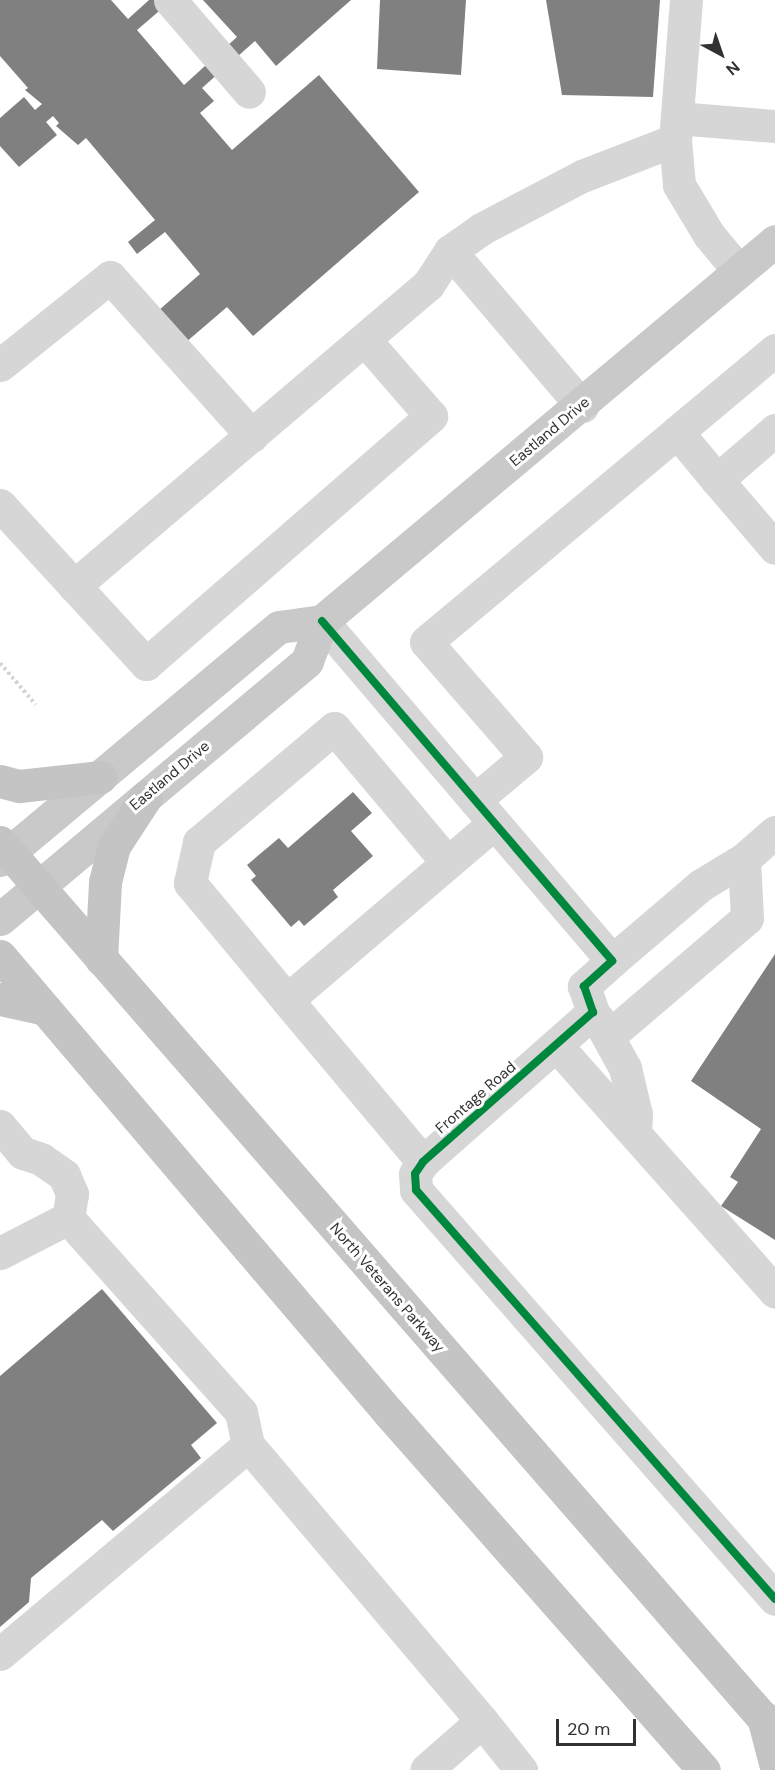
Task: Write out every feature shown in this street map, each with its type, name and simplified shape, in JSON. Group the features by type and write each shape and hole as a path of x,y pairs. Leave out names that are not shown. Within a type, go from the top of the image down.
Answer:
{"highway":[{"path":"0,781 19,786 101,777"},
{"path":"101,959 105,882 114,846 146,797"},
{"name":"North Veterans Parkway","path":"3,852 38,886 769,1725"},
{"path":"0,956 396,1422 698,1766"},
{"path":"0,999 45,1010"},
{"path":"769,1725 775,1763"}],"main road":[{"name":"Eastland Drive","path":"0,919 307,661 322,621 582,406 775,241"},
{"path":"3,852 101,777 279,627 322,621"}],"street":[{"path":"170,0 249,92"},
{"path":"686,0 676,129 679,185 709,235 739,271"},
{"path":"74,586 428,285 450,250 481,229 676,129 775,126"},
{"path":"450,250 582,406"},
{"path":"0,365 110,277 252,436"},
{"path":"0,505 146,664 431,416 365,340"},
{"path":"287,1000 447,862 526,757 426,642 775,350"},
{"path":"717,480 775,430"},
{"path":"678,432 775,548"},
{"path":"322,621 612,961"},
{"path":"447,862 334,728 199,842 190,882 423,1162 414,1174 416,1190 775,1599"},
{"path":"635,1132 632,1095 620,1053 601,1024 584,986 701,885 744,859 775,832"},
{"name":"Frontage Road","path":"423,1162 556,1045 601,1024 747,918 744,859"},
{"path":"556,1045 775,1292"},
{"path":"0,1126 23,1153 41,1159 64,1175 72,1194 68,1218"},
{"path":"0,1253 68,1218"},
{"path":"68,1218 241,1412 248,1445 521,1770"},
{"path":"0,1654 248,1445"},
{"path":"426,1770 482,1721"}],"path":[{"path":"0,663 36,705"}],"building":[{"path":"0,0 111,0 128,19 149,0 172,0 137,30 184,85 237,37 203,0 351,0 276,66 255,41 202,88 214,101 200,113 232,150 319,75 419,192 253,336 227,307 185,343 158,311 200,274 165,232 137,254 128,242 155,220 86,138 78,145 56,126 59,123 53,116 46,122 57,135 19,167 0,146 0,118 24,97 35,110 42,104 25,90 28,88 0,56"},
{"path":"380,0 466,0 461,75 377,69"},
{"path":"546,0 660,0 653,97 562,95"},
{"path":"353,792 372,813 351,831 373,856 333,890 338,897 304,926 299,920 291,927 251,880 256,876 247,865 279,838 288,848"},
{"path":"775,954 775,1240 721,1206 738,1182 730,1177 761,1129 691,1081"},
{"path":"102,1289 217,1423 191,1445 201,1458 113,1531 102,1520 31,1578 29,1602 0,1627 0,1376"}],"cycle path":[{"path":"322,621 612,961 584,986 593,1012 423,1162 415,1174 416,1190 775,1599"}]}
